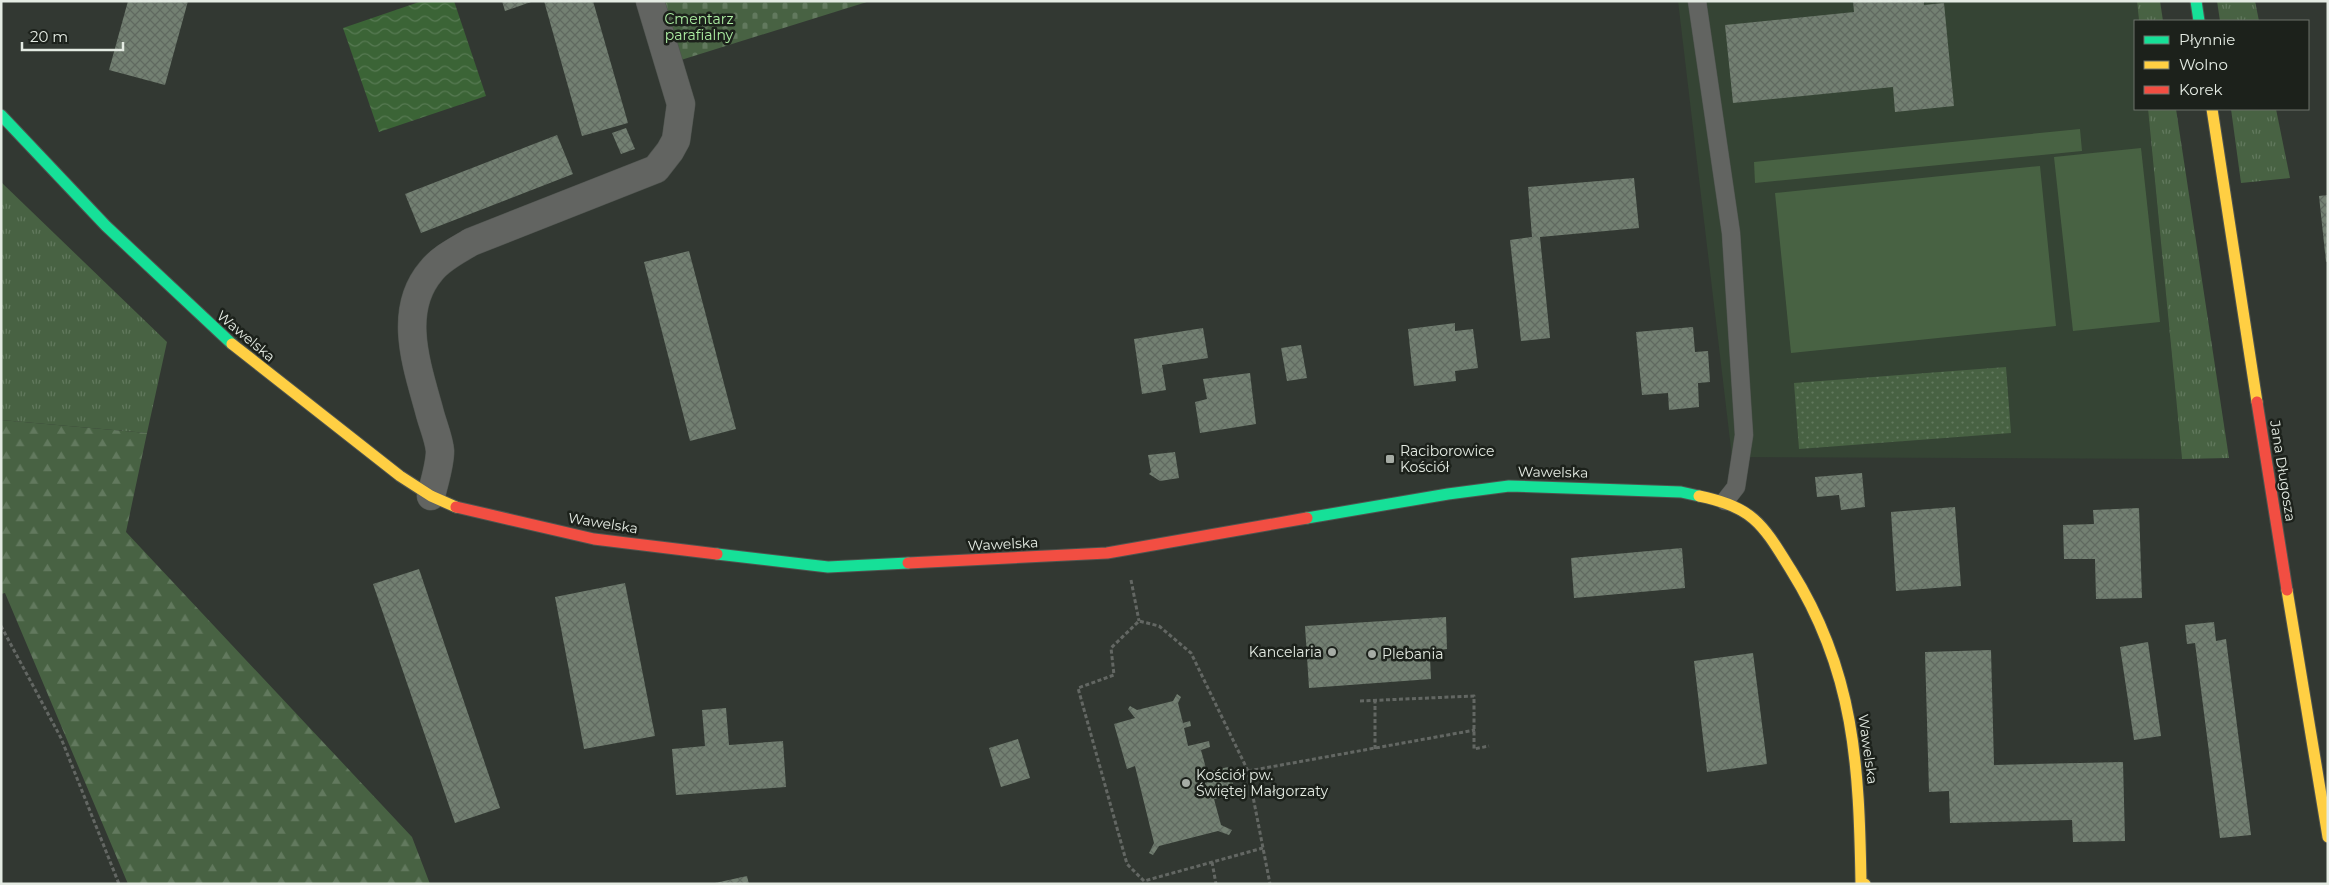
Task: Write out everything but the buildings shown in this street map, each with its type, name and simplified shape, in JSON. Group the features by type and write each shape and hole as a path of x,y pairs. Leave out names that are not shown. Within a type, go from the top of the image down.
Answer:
{"street":[{"path":"431,496 440,452 416,360 411,327 415,299 431,270 450,254 471,242 656,169 676,140 681,104 650,1"},
{"path":"2196,1 2199,20"},
{"name":"Jana Długosza","path":"2212,110 2277,529 2328,837"},
{"name":"Wawelska","path":"1,115 106,226 205,321 400,476 431,496 459,508 594,538 828,567 1107,554 1439,496 1509,486 1681,492 1725,501 1742,509 1759,523 1774,542 1805,592 1827,637 1841,680 1854,743 1860,808 1862,884"}],"lane":[{"path":"1696,1 1731,233 1744,435 1736,487 1725,501"}],"path":[{"path":"1125,550 1138,621"},
{"path":"1138,621 1160,626 1191,654 1248,771 1270,884"},
{"path":"1138,621 1111,648 1114,675 1078,688 1126,864 1144,881 1263,848"},
{"path":"1,626 61,738 119,884"},
{"path":"1360,701 1474,696 1474,749 1489,746"},
{"path":"1375,701 1375,749"},
{"path":"1248,771 1474,730"},
{"path":"1212,862 1216,884"}],"shaded area":[{"path":"1678,1 2137,1 2139,20 2134,20 2134,110 2148,110 2182,459 1732,457"}],"green space":[{"name":"Cmentarz parafialny","path":"663,1 870,1 681,60"},
{"path":"2137,1 2160,1 2163,20 2139,20"},
{"path":"2217,1 2255,1 2259,20 2220,20"},
{"path":"2148,110 2176,110 2229,458 2182,459"},
{"path":"2231,110 2276,110 2290,178 2241,183"},
{"path":"2080,129 2082,151 1755,183 1754,162"},
{"path":"2141,148 2160,322 2073,331 2054,157"},
{"path":"2040,166 2056,326 1791,353 1775,193"},
{"path":"1,182 167,342 147,433 1,420"},
{"path":"2006,367 2011,433 1799,449 1794,383"},
{"path":"1,420 147,433 126,532 412,837 430,884 128,884 5,593 1,594"}],"water":[{"path":"422,1 454,1 486,96 379,132 343,28"}],"traffic: fast":[{"path":"2196,1 2199,20"},
{"path":"1,115 106,226 232,344"},
{"path":"1307,518 1448,494 1509,486 1681,492 1699,496"},
{"path":"717,554 828,567 908,563"}],"traffic: slow":[{"path":"2212,110 2257,402"},
{"path":"232,344 400,476 431,496 456,507"},
{"path":"1699,496 1718,500 1745,512 1764,530 1791,570 1812,608 1829,646 1841,683 1855,760 1861,883 1865,884"},
{"path":"2287,590 2328,837"}],"traffic: jam":[{"path":"2257,402 2287,590"},
{"path":"456,507 594,539 717,554"},
{"path":"908,563 1107,553 1307,518"}],"place":[{"name":"Raciborowice Kościół","path":"1390,459"},
{"name":"Kancelaria","path":"1332,652"},
{"name":"Plebania","path":"1372,654"},
{"name":"Kościół pw. Świętej Małgorzaty","path":"1186,783"}]}
